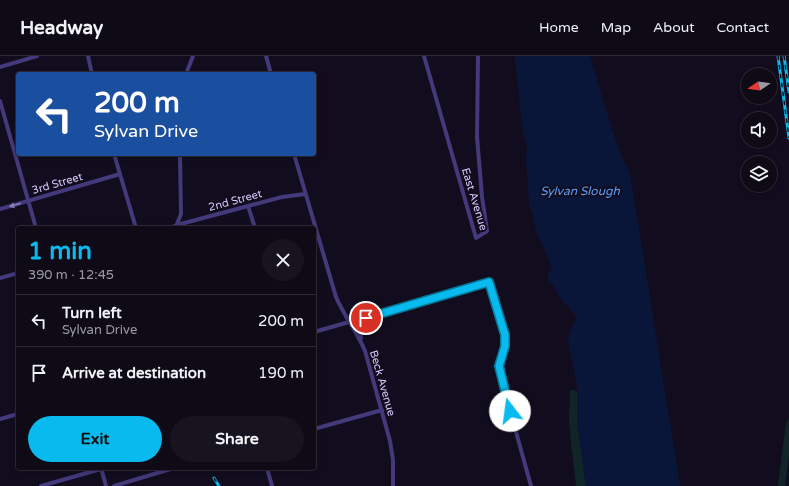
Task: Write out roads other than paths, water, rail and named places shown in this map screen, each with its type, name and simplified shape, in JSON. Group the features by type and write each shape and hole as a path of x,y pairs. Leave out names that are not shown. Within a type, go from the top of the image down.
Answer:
{"street":[{"path":"0,67 37,56"},
{"path":"88,56 92,72"},
{"path":"187,72 193,56"},
{"path":"266,56 270,72"},
{"name":"East Avenue","path":"424,56 476,238 487,231 476,138 478,56"},
{"path":"0,101 35,226"},
{"path":"115,156 135,226"},
{"path":"177,225 181,214 180,156"},
{"name":"Beck Avenue","path":"295,156 315,226"},
{"name":"3rd Street","path":"0,209 120,174"},
{"name":"2nd Street","path":"177,225 282,197 305,194"},
{"path":"248,206 253,226"},
{"name":"Beck Avenue","path":"316,231 336,297 362,344 382,410 392,452 393,486"},
{"path":"0,278 16,274"},
{"path":"316,331 489,282 505,335 505,346 499,366 500,374 531,486"},
{"path":"362,344 360,328 361,322 366,318"},
{"path":"316,428 382,410"},
{"path":"0,419 16,415"},
{"path":"41,486 97,470"},
{"path":"101,470 106,486"},
{"path":"114,486 167,470"},
{"path":"268,470 272,486"}],"water":[{"name":"Sylvan Slough","path":"512,56 590,56 611,127 622,157 630,173 680,486 586,486 577,421 577,383 568,351 567,335 574,316 548,282 550,268 536,233 529,205 525,146 519,125 519,104"}],"railway":[{"path":"778,56 789,138"},
{"path":"784,56 789,92"},
{"path":"214,478 219,486"}]}
